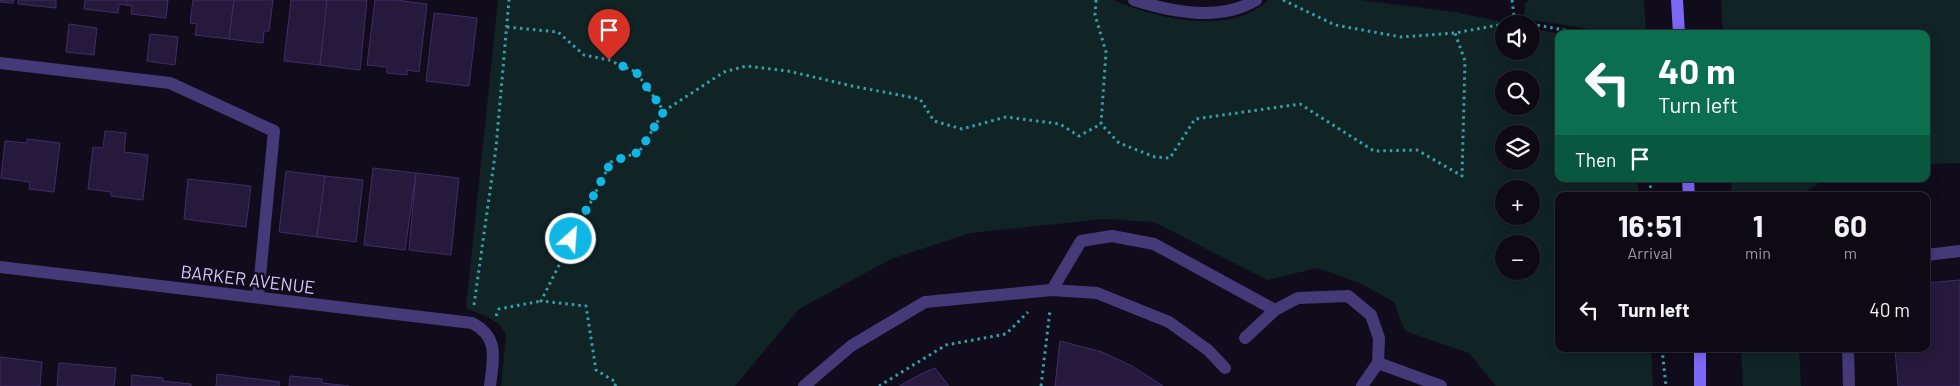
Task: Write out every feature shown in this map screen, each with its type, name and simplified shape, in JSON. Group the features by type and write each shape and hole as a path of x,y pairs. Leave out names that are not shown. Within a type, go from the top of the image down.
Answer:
{"street":[{"path":"1134,0 1152,5 1205,13 1235,10 1247,6 1256,0"},
{"path":"1677,0 1678,30"},
{"path":"0,63 170,83 274,131 258,297"},
{"path":"1052,290 1081,241 1112,236 1154,244 1275,310"},
{"path":"1930,255 1960,251"},
{"name":"BARKER AVENUE","path":"0,267 472,323 488,334"},
{"path":"804,386 851,346 926,302 1052,290 1096,293 1169,322 1208,350 1225,368"},
{"path":"1245,338 1275,310 1298,298 1348,296 1371,315 1379,338 1378,363 1362,386"},
{"path":"488,334 493,354 490,386"},
{"path":"1700,352 1700,386"},
{"path":"1848,352 1849,386"},
{"path":"1378,363 1442,386"}],"path":[{"path":"472,323 496,148 509,0"},
{"path":"1096,0 1095,15 1106,52 1101,124 1119,143 1155,157 1170,158 1194,119 1300,104 1374,151 1416,150 1462,176 1465,61 1455,33"},
{"path":"1284,0 1335,25 1401,37 1455,33 1495,26"},
{"path":"1512,0 1514,15"},
{"path":"1540,26 1564,30"},
{"path":"507,28 558,32 584,55 609,60 636,72 664,111"},
{"path":"541,301 611,162 639,152 664,111 724,72 746,66 788,71 920,99 934,121 962,129 1006,118 1060,124 1079,136 1101,124"},
{"path":"879,386 946,345 1006,334 1052,290"},
{"path":"1041,386 1052,290"},
{"path":"488,334 499,309 541,301 586,306 596,370 616,382 615,386"},
{"path":"1662,352 1666,386"}],"green space":[{"path":"498,0 1113,0 1130,7 1171,18 1214,21 1234,18 1252,11 1268,0 1360,0 1455,12 1495,20 1495,60 1540,60 1540,30 1555,33 1555,182 1637,182 1639,192 1555,192 1555,352 1651,352 1653,386 1496,386 1469,353 1405,331 1394,302 1362,284 1317,268 1267,280 1154,222 1104,219 970,233 891,259 799,309 735,386 501,386 506,335 495,321 466,308"},
{"path":"1529,0 1644,0 1646,30 1593,30 1540,21 1540,15 1524,15 1525,4"},
{"path":"1721,0 1960,0 1960,163 1930,164 1930,30 1723,30"},
{"path":"1731,182 1821,182 1805,192 1732,192"},
{"path":"1741,352 1799,352 1801,386 1743,386"}],"building":[{"path":"0,0 14,0 13,3 0,2"},
{"path":"18,0 56,0 56,8 18,4"},
{"path":"85,0 127,0 126,5 119,4 118,13 84,9"},
{"path":"127,0 168,0 166,18 131,14 132,6 126,5"},
{"path":"193,0 234,0 229,39 195,35 197,24 190,23"},
{"path":"234,0 273,0 269,31 264,31 263,43 229,39"},
{"path":"291,0 327,0 320,65 284,61"},
{"path":"327,0 367,0 360,70 320,65"},
{"path":"375,0 396,0 427,4 419,72 407,70 407,75 387,73 387,67 367,65"},
{"path":"434,13 477,18 469,86 426,81"},
{"path":"69,24 97,28 94,55 66,52"},
{"path":"150,34 178,37 175,65 147,61"},
{"path":"105,131 126,133 124,152 148,155 143,200 111,196 111,192 88,189 93,147 103,148"},
{"path":"27,139 60,143 54,192 29,189 30,182 1,178 5,141 27,143"},
{"path":"373,168 416,173 405,250 364,245"},
{"path":"286,171 325,176 317,237 279,232"},
{"path":"416,173 459,178 451,255 409,250"},
{"path":"325,176 363,180 356,242 317,237"},
{"path":"188,179 251,186 246,227 184,219"},
{"path":"1960,280 1960,386 1898,386 1895,352 1930,352 1930,283"},
{"path":"1060,341 1102,352 1132,366 1163,386 1055,386"},
{"path":"0,357 42,362 40,386 0,386"},
{"path":"59,363 116,368 114,386 57,386"},
{"path":"935,368 949,386 899,386 923,373"},
{"path":"217,374 280,382 279,386 216,386"},
{"path":"132,375 163,378 163,381 191,384 191,386 131,386"},
{"path":"290,376 322,379 322,383 349,386 289,386"}],"route":[{"path":"571,239 611,162 639,152 664,111 636,72 609,60"}]}
